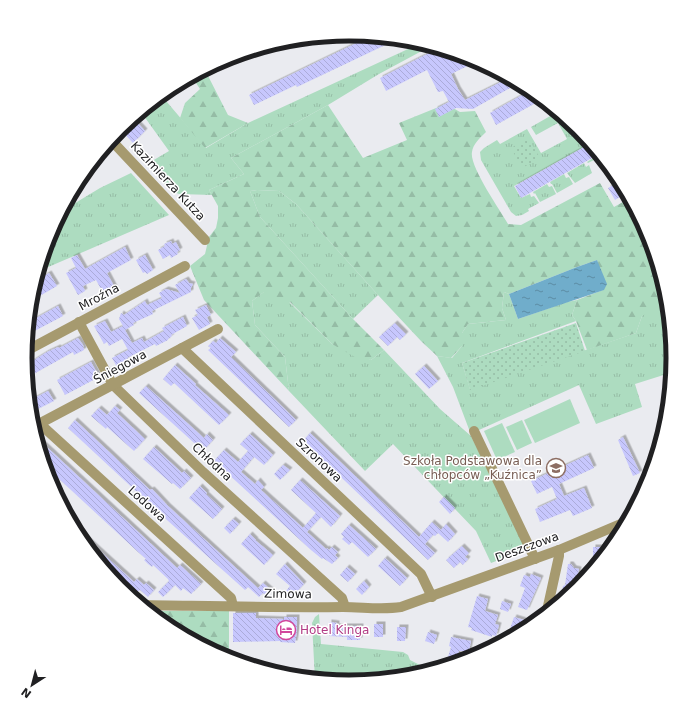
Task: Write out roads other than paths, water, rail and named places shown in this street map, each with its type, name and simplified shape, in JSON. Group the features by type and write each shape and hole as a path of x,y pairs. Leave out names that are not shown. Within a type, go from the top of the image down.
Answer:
{"street":[{"name":"Kazimierza Kutza","path":"115,144 205,240"},
{"name":"Mroźna","path":"33,347 185,266"},
{"name":"Chłodna","path":"79,322 113,385 203,472 342,598 345,607"},
{"name":"Śniegowa","path":"39,424 218,330"},
{"name":"Szronowa","path":"182,348 422,574 432,597"},
{"name":"Lodowa","path":"40,429 231,598 233,606"},
{"path":"474,431 535,559"},
{"name":"Deszczowa","path":"432,597 559,550 619,524"},
{"path":"548,606 559,550"},
{"name":"Zimowa","path":"150,605 394,608 432,597"}],"water":[{"path":"597,260 607,284 604,290 518,319 509,294"}],"place":[{"name":"Szkoła Podstawowa dla chłopców „Kuźnica”","path":"556,468"},
{"name":"Hotel Kinga","path":"286,630"}]}
